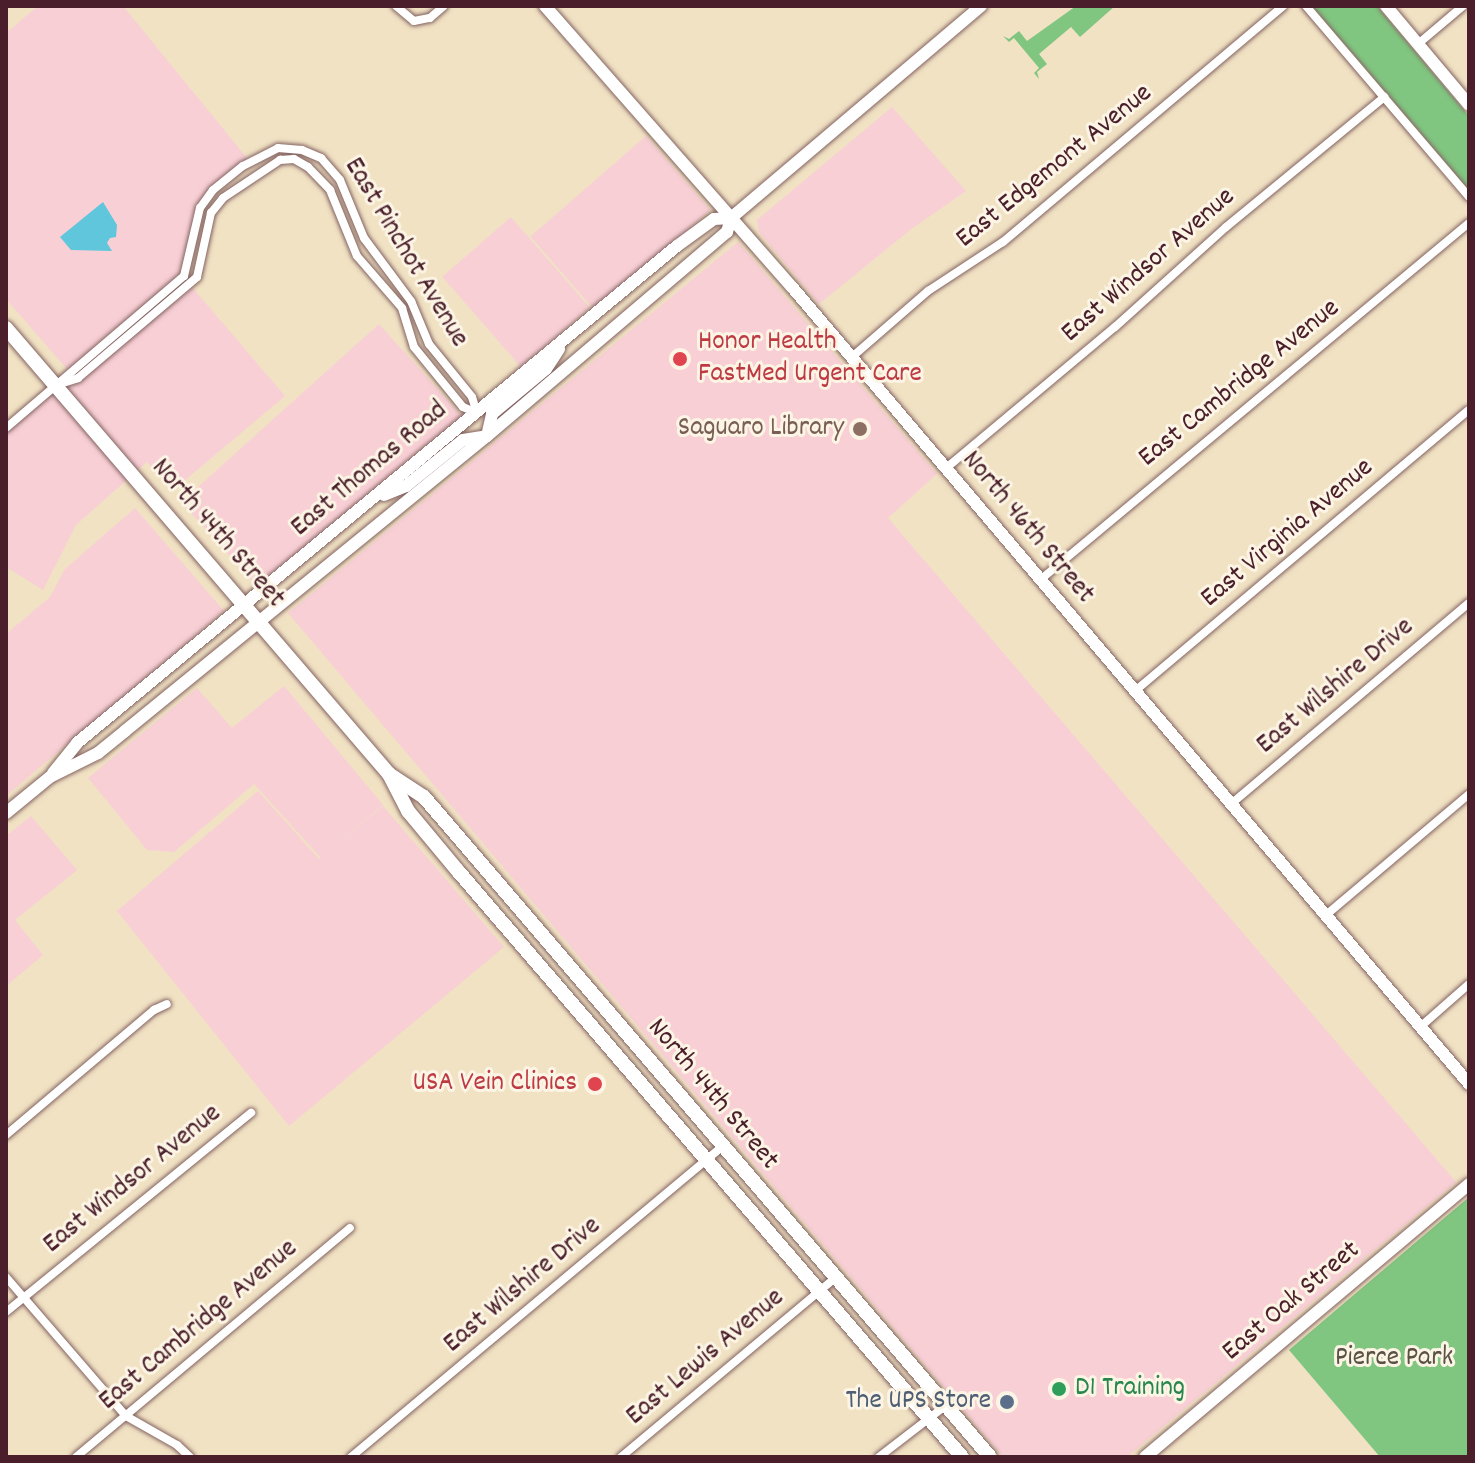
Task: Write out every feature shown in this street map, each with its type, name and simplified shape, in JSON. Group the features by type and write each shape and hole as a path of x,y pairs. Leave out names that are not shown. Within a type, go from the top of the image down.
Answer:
{"main road":[{"name":"North 46th Street","path":"545,6 852,357 1469,1084"},
{"name":"East Thomas Road","path":"50,777 98,753 487,436 727,232 731,218 981,6"},
{"path":"1386,6 1467,100"},
{"name":"East Thomas Road","path":"6,813 50,777 77,743 565,339 714,219 731,218"},
{"name":"North 44th Street","path":"6,328 389,774 408,811 962,1457"},
{"path":"372,500 406,486 463,440 487,436 492,414 546,369 565,339"},
{"name":"North 44th Street","path":"389,774 424,797 990,1457"},
{"name":"East Oak Street","path":"1145,1457 1469,1184"}],"street":[{"path":"396,6 414,21 430,18 444,6"},
{"name":"East Edgemont Avenue","path":"852,357 928,291 1003,242 1283,6"},
{"path":"1306,6 1469,197"},
{"path":"1418,44 1463,6"},
{"name":"East Windsor Avenue","path":"945,469 1136,308 1226,227 1384,97"},
{"name":"East Pinchot Avenue","path":"6,428 184,276 200,208 213,190 243,166 278,148 294,148 321,158 340,180 364,238 411,301 429,344 472,397 477,413"},
{"name":"East Pinchot Avenue","path":"56,386 78,378 191,284 197,277 211,213 223,198 280,160 294,159 308,167 330,190 357,256 402,308 414,347 463,407 477,413"},
{"name":"East Cambridge Avenue","path":"1040,580 1469,223"},
{"name":"East Virginia Avenue","path":"1135,691 1469,410"},
{"name":"East Wilshire Drive","path":"1231,804 1469,603"},
{"path":"1326,915 1469,794"},
{"path":"1420,1027 1469,984"},
{"path":"6,1135 154,1010 167,1004"},
{"path":"640,1084 657,1071"},
{"name":"East Windsor Avenue","path":"6,1312 251,1113"},
{"name":"East Wilshire Drive","path":"351,1457 722,1147"},
{"name":"East Cambridge Avenue","path":"76,1457 350,1228"},
{"path":"6,1277 126,1416 177,1445 190,1457"},
{"name":"East Lewis Avenue","path":"621,1457 835,1278"},
{"path":"879,1457 945,1406"}],"shaded area":[{"path":"38,6 123,6 247,158 199,202 180,273 285,396 172,491 147,462 76,525 43,590 6,567 6,424 67,369 6,299 6,33"},
{"path":"892,107 966,191 910,230 819,304 759,232 757,220"},
{"path":"646,136 710,210 595,310 531,236"},
{"path":"511,217 590,308 521,367 442,277"},
{"path":"738,242 937,474 888,518 1456,1182 1127,1457 1003,1457 288,613"},
{"path":"379,324 463,417 265,595 181,502"},
{"path":"135,508 224,611 6,796 6,634 50,597 65,569"},
{"path":"284,686 383,805 324,855 383,806 504,947 289,1126 117,911 258,791 321,858 254,784 174,852 147,850 88,778 197,688 232,728"},
{"path":"31,816 77,870 15,920 43,955 6,986 6,836"}],"green space":[{"path":"1076,6 1115,6 1080,37 1071,27 1039,54 1047,64 1037,72 1039,79 1034,73 1039,68 1014,38 1009,42 1003,36 1009,39 1019,31 1027,41"},
{"path":"1312,6 1377,6 1469,116 1469,190"},
{"name":"Pierce Park","path":"1469,1197 1469,1457 1380,1457 1289,1350"}],"water":[{"path":"103,202 117,225 116,237 110,238 107,243 112,251 71,250 60,237"}],"place":[{"name":"Honor Health FastMed Urgent Care","path":"680,359"},
{"name":"Saguaro Library","path":"860,429"},
{"name":"USA Vein Clinics","path":"595,1084"},
{"name":"D1 Training","path":"1059,1389"},
{"name":"The UPS Store","path":"1007,1402"}]}
